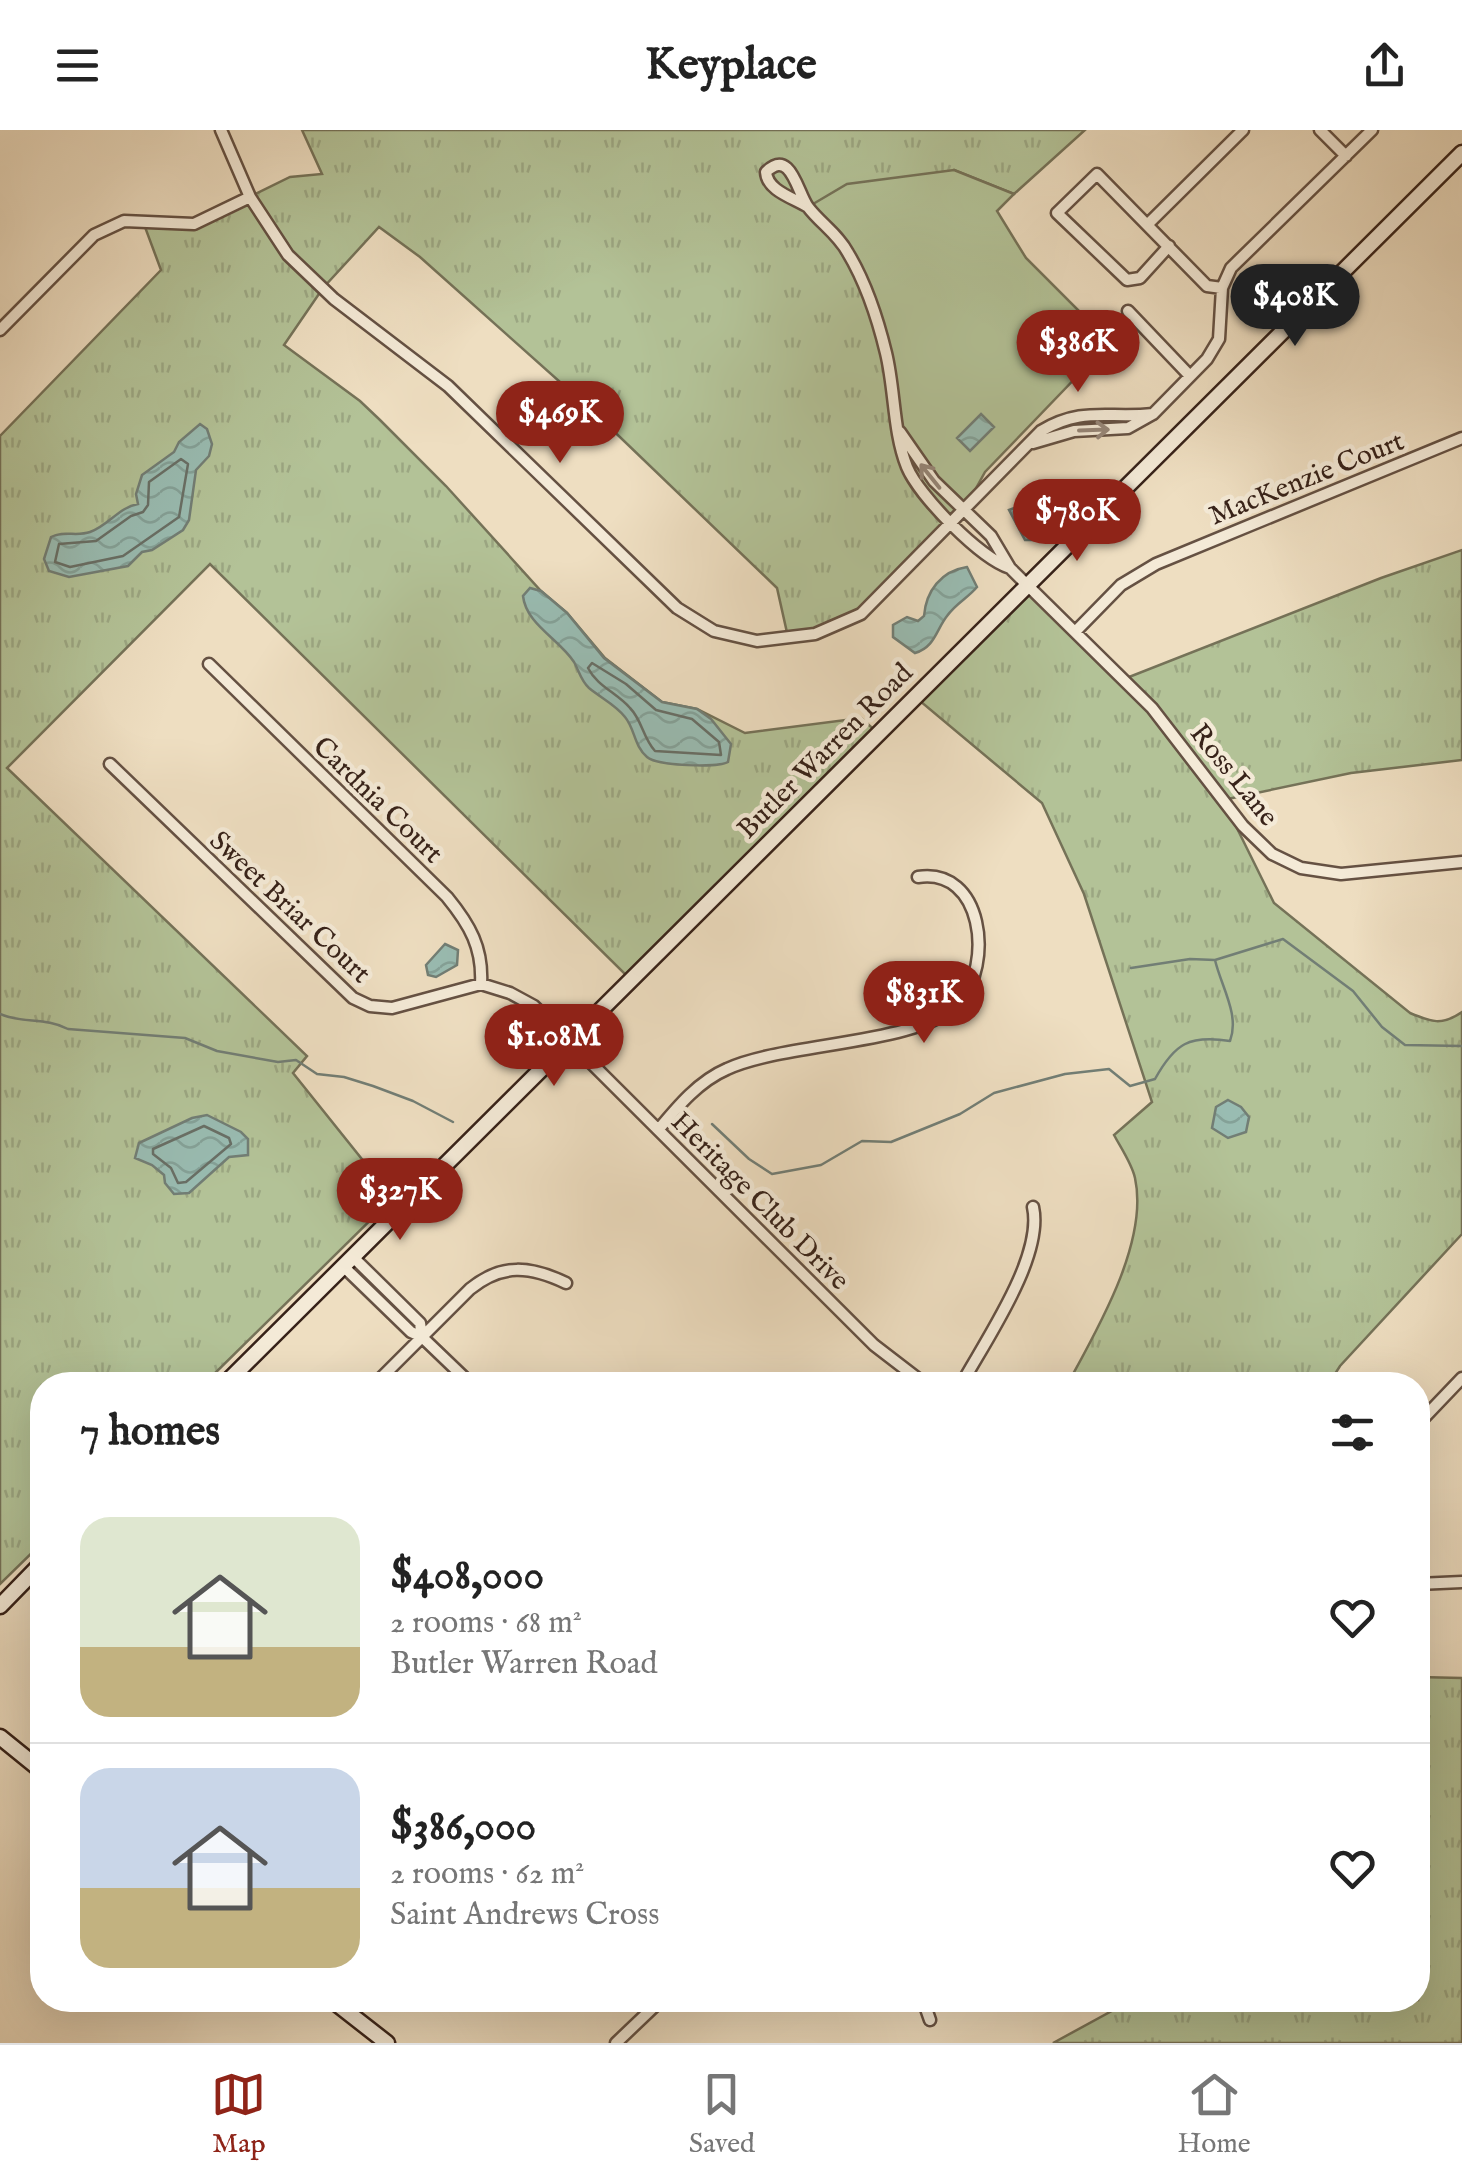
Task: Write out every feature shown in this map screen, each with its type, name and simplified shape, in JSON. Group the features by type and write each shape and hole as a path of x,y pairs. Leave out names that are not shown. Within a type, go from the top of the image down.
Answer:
{"main road":[{"name":"Butler Warren Road","path":"237,1372 1462,153"},
{"path":"0,1606 30,1575"},
{"path":"0,1737 30,1761"},
{"path":"347,2012 387,2043"}],"street":[{"path":"221,130 250,196 288,256 334,300 448,386 677,608 714,631 756,641 828,630 861,614 1041,431 1090,412 1122,417 1154,414"},
{"path":"1148,224 1243,130"},
{"path":"1320,130 1346,156"},
{"path":"1032,443 1074,431 1128,428 1154,414 1207,359 1219,339 1222,288 1231,268 1372,130"},
{"path":"808,208 792,172 782,165 766,172 766,181 772,187 808,208 848,252 886,353 908,467 922,490 996,564 1010,568"},
{"path":"1169,246 1140,278 1128,280 1057,213 1097,174 1148,224 1169,246 1207,286 1222,288"},
{"path":"0,330 94,235 124,221 194,224 250,196"},
{"path":"1128,311 1190,376"},
{"path":"900,432 926,471 991,536 1010,568"},
{"name":"MacKenzie Court","path":"1075,632 1121,584 1156,564 1462,438"},
{"name":"Ross Lane","path":"1010,568 1152,708 1250,834 1283,860 1301,868 1340,874 1462,862"},
{"name":"Cardnia Court","path":"210,664 448,897 478,942 481,984"},
{"name":"Sweet Briar Court","path":"110,764 354,998 370,1006 392,1008 481,984"},
{"path":"658,1129 695,1090 729,1068 774,1054 922,1026 935,1022 957,1005 969,989 979,963 977,922 950,883 932,875 918,877"},
{"path":"481,984 534,1006 571,1040"},
{"name":"Heritage Club Drive","path":"571,1040 874,1344 910,1372"},
{"path":"968,1372 1021,1270 1035,1232 1033,1207"},
{"path":"350,1263 411,1332 422,1337 458,1372"},
{"path":"387,1372 470,1289 500,1272 527,1268 566,1282"},
{"path":"1430,1411 1462,1378"},
{"path":"1430,1583 1462,1582"},
{"path":"619,2042 649,2012"},
{"path":"927,2012 930,2020"}],"green space":[{"path":"302,130 1085,130 1014,194 954,170 848,252 953,523 861,614 827,630 788,637 777,588 597,415 420,257 379,227 323,288 284,345 380,420 541,591 567,613 605,658 662,702 697,709 745,733 861,718 878,733 631,980 210,564 7,768 307,1056 293,1073 393,1198 216,1372 30,1372 30,1555 0,1584 0,436 161,270 142,219 194,224 290,177 322,174"},
{"path":"954,170 1014,194 997,211 1026,258 1110,342 985,472 953,523 907,467 886,353 848,252 808,207 847,184"},
{"path":"1462,550 1462,760 1351,773 1223,800 1274,903 1410,1013 1436,1021 1462,1012 1462,1234 1336,1372 1074,1372 1118,1285 1134,1230 1135,1178 1114,1135 1152,1102 1084,894 1042,803 914,696 1026,584 1124,679"},
{"path":"1430,1677 1462,1678 1462,2043 1053,2043 1110,2012 1430,2012"}],"water":[{"path":"981,414 994,427 970,451 957,438"},
{"path":"200,424 207,429 212,444 209,456 196,470 189,520 183,530 142,552 128,566 69,577 49,571 44,559 51,537 90,532 138,504 136,494 142,475 174,452 179,442"},
{"path":"1043,493 1057,507 1034,540 1025,540 1009,510 1038,499"},
{"path":"967,567 977,587 951,611 927,647 915,653 893,637 893,625 907,617 918,621 924,616 928,598 942,578"},
{"path":"530,588 541,591 567,613 604,658 662,702 697,709 711,719 731,744 728,762 688,765 647,757 625,717 586,685 568,654 530,615 523,596"},
{"path":"445,944 458,950 457,965 436,977 428,975 426,965"},
{"path":"1228,1100 1249,1117 1246,1132 1228,1138 1212,1128 1216,1107"},
{"path":"207,1115 241,1132 248,1139 248,1155 229,1157 189,1193 174,1194 164,1175 135,1158 139,1143"}],"waterway":[{"path":"1131,968 1190,959 1215,960 1283,939 1353,991 1382,1027 1405,1045 1462,1046"},
{"path":"712,1124 749,1159 772,1174 821,1165 862,1141 891,1142 960,1114 994,1093 1065,1074 1109,1069 1130,1086 1155,1079 1169,1057 1185,1044 1204,1039 1230,1041 1233,1021 1215,960"},
{"path":"0,1014 68,1029 185,1038 217,1051 278,1062 296,1060 317,1074 373,1086 453,1122"}]}
